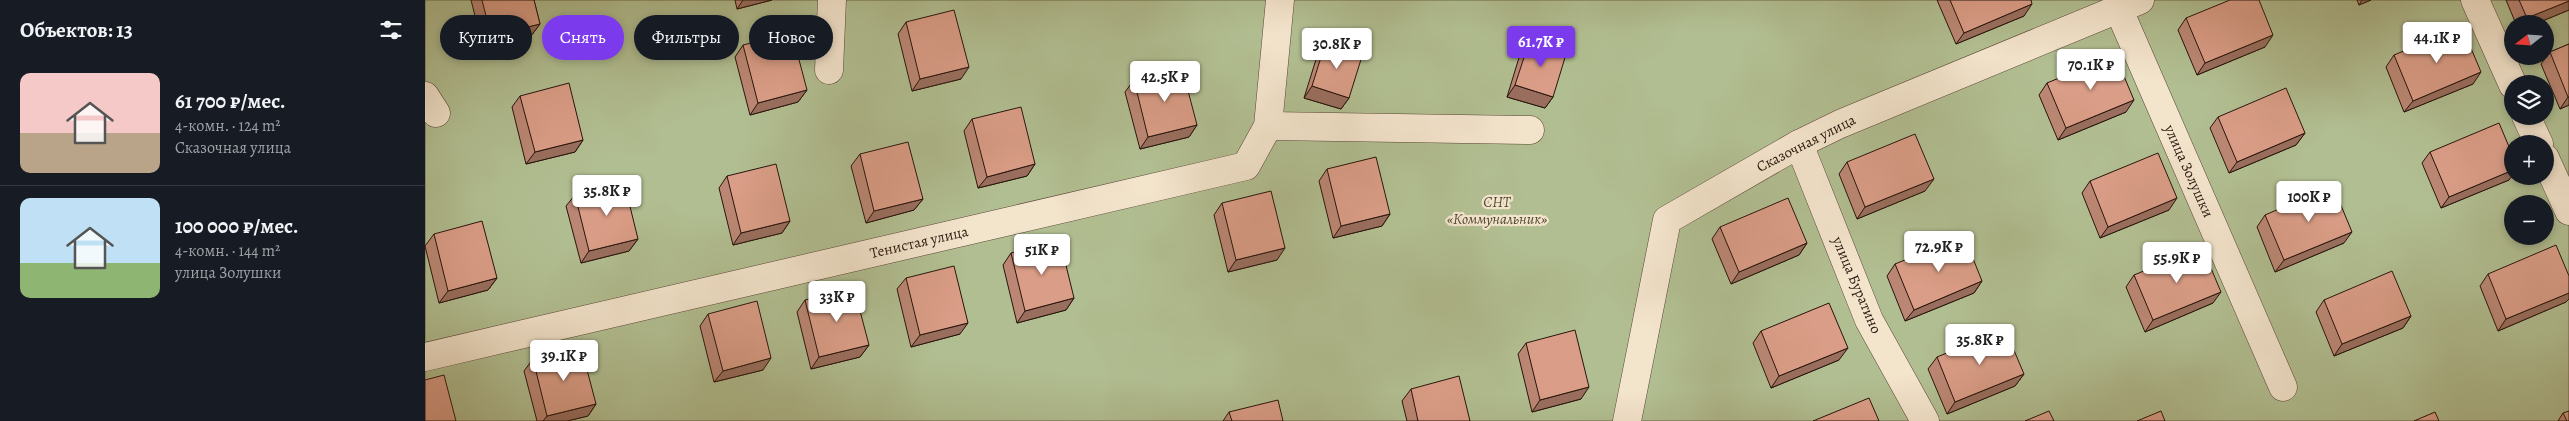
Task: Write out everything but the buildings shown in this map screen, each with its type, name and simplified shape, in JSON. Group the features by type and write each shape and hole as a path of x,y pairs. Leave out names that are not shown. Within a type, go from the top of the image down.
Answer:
{"street":[{"path":"829,70 832,0"},
{"name":"Тенистая улица","path":"425,357 1246,166 1268,126 1280,0"},
{"path":"2475,0 2509,75"},
{"name":"Сказочная улица","path":"1627,421 1667,220 1799,144 1840,124 2129,5"},
{"name":"улица Золушки","path":"2129,5 2283,387"},
{"path":"1268,126 1530,130"},
{"name":"улица Буратино","path":"1799,144 1869,320 1925,421"},
{"path":"2554,178 2569,211"}],"green space":[{"name":"СНТ «Коммунальник»","path":"425,0 2569,0 2569,421 425,421"}]}
